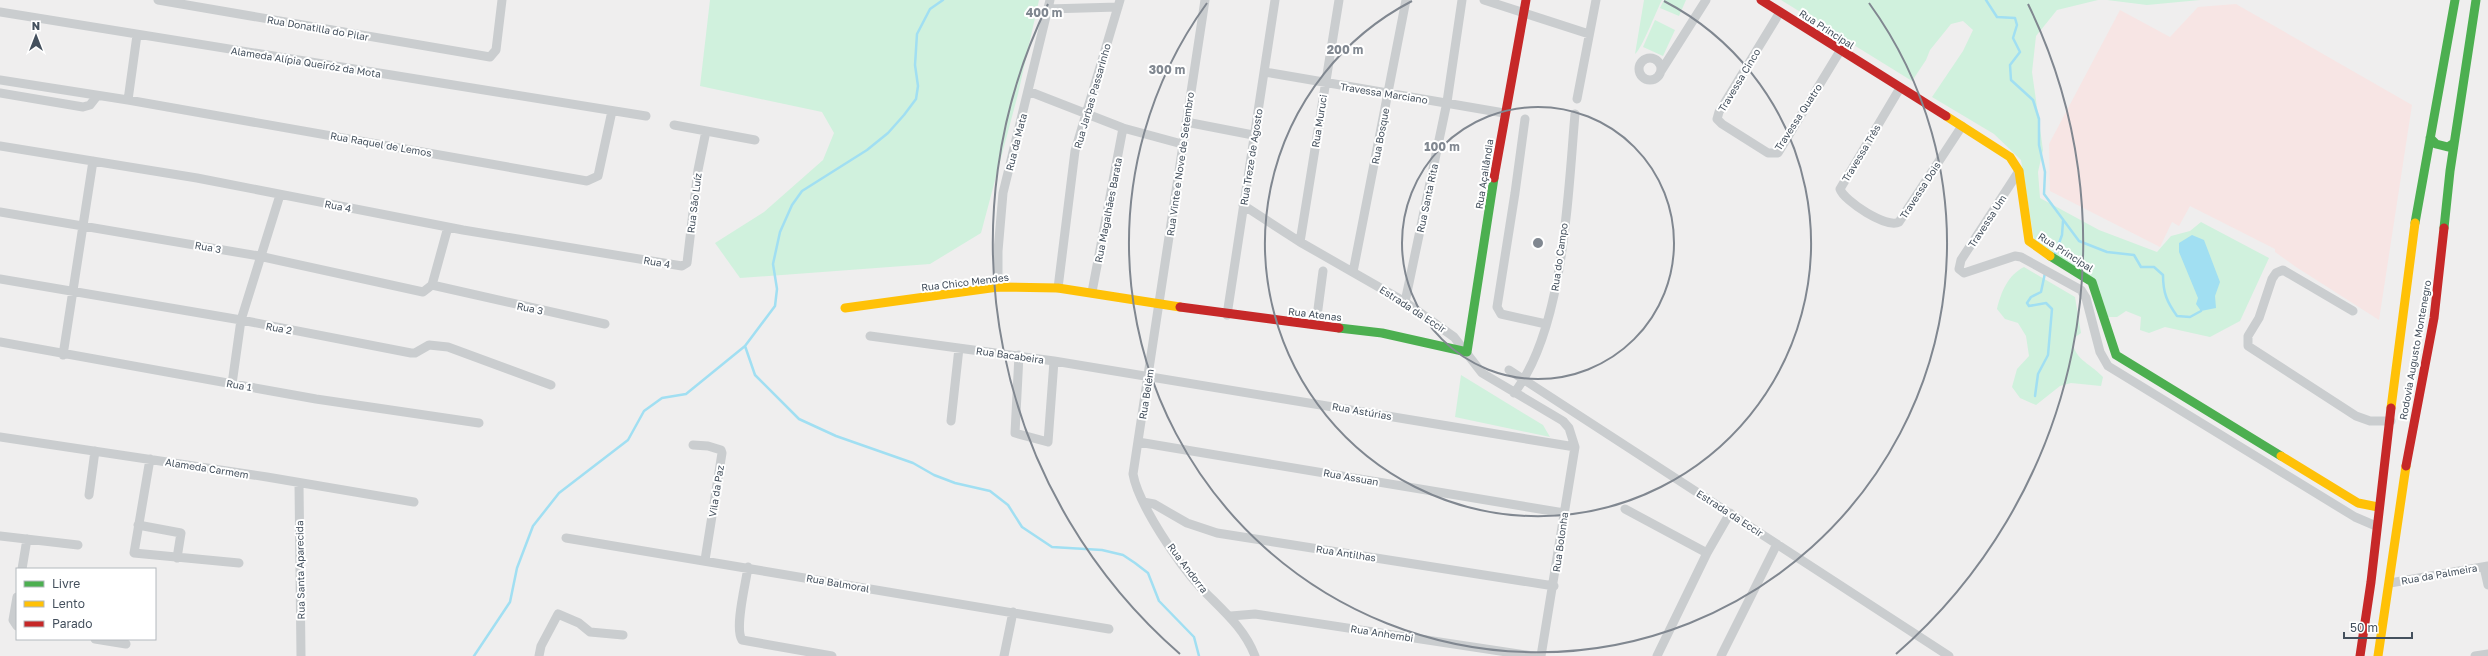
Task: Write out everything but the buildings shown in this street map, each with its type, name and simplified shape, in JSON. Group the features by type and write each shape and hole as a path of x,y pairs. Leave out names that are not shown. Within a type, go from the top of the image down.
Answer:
{"street":[{"name":"Rua Donatilla do Pilar","path":"158,0 211,4 478,56 490,57 495,53 502,0"},
{"name":"Rua Vinte e Nove de Setembro","path":"1159,304 1204,0"},
{"name":"Rua Treze de Agosto","path":"1227,315 1275,0"},
{"name":"Rua Muruci","path":"1300,242 1339,0"},
{"name":"Rua Bosque","path":"1353,272 1406,0"},
{"name":"Rua Santa Rita","path":"1405,302 1447,102 1462,0"},
{"path":"1484,0 1522,14 1589,34"},
{"name":"Rua Açailândia","path":"1467,352 1504,113 1522,14 1526,0"},
{"path":"1577,99 1596,0"},
{"path":"1660,71 1706,0"},
{"name":"Rua Principal","path":"1761,0 1840,51 2003,151 2015,163 2019,171 2029,241 2032,245 2092,282 2114,353 2358,503 2378,507"},
{"name":"Rodovia Augusto Montenegro","path":"2378,656 2390,582 2415,222 2455,0"},
{"name":"Rodovia Augusto Montenegro","path":"2360,656 2371,582 2378,507 2434,318 2454,142 2476,0"},
{"path":"1049,4 1119,3"},
{"name":"Rua Jarbas Passarinho","path":"1058,288 1075,151 1119,3"},
{"name":"Rua da Mata","path":"998,287 998,251 1003,193 1049,4"},
{"name":"Alameda Alípia Queiróz da Mota","path":"0,12 646,116"},
{"name":"Travessa Cinco","path":"1744,138 1722,124 1717,119 1719,112 1780,12"},
{"path":"128,100 137,35"},
{"name":"Travessa Quatro","path":"1744,138 1768,153 1778,153 1840,51"},
{"name":"Travessa Marciano","path":"1265,72 1325,84 1388,92 1504,113"},
{"name":"Rua Raquel de Lemos","path":"0,80 128,100 587,181 598,176 612,111"},
{"name":"Travessa Três","path":"1865,210 1844,198 1840,189 1900,88"},
{"path":"1028,91 1085,115 1123,128 1182,144"},
{"path":"0,93 83,106 90,105 97,96"},
{"name":"Rua do Campo","path":"1514,393 1524,380 1533,363 1552,304 1562,242 1575,114"},
{"path":"1525,119 1497,307 1501,314 1546,324"},
{"path":"1186,122 1254,135"},
{"path":"674,125 755,140"},
{"name":"Travessa Dois","path":"1865,210 1886,224 1899,222 1962,126"},
{"name":"Rua Magalhães Barata","path":"1092,292 1123,128"},
{"name":"Rua São Luíz","path":"676,265 684,266 687,263 698,170 706,131"},
{"path":"2430,138 2440,146 2448,147 2454,142"},
{"name":"Rua 4","path":"0,146 93,161 448,227 676,265"},
{"path":"63,355 93,161"},
{"name":"Travessa Um","path":"2019,171 1961,260 1959,269 1961,272 1964,273 2015,256 2021,257 2081,290 2086,298 2104,362 2192,417"},
{"path":"232,384 242,320 259,256 280,195"},
{"name":"Estrada da Eccir","path":"1243,205 1300,242 1405,302 1454,337 1482,373 1563,422 1569,428"},
{"name":"Rua 3","path":"0,212 84,225 259,256 414,292 423,292 432,285 604,324"},
{"path":"432,285 448,227"},
{"path":"2353,311 2283,270 2276,273 2272,279 2261,312 2248,336 2248,346 2356,416 2370,421 2402,422"},
{"path":"1316,324 1323,271"},
{"name":"Rua 2","path":"0,279 242,320 411,353 415,353 429,345 448,347 551,385"},
{"name":"Rua Chico Mendes","path":"845,308 998,287 1058,288 1092,292 1159,304"},
{"name":"Rua Atenas","path":"1159,304 1227,315 1316,324 1382,333 1467,352"},
{"name":"Rua Belém","path":"1141,499 1133,474 1159,304"},
{"name":"Rua Bacabeira","path":"870,336 1020,355 1149,376"},
{"name":"Rua 1","path":"0,342 63,355 170,371 232,384 391,411 479,422"},
{"path":"951,421 959,348"},
{"path":"1020,355 1016,435 1048,442 1054,361"},
{"name":"Estrada da Eccir","path":"1509,370 1949,656"},
{"name":"Rua Astúrias","path":"1149,376 1575,447"},
{"path":"2200,405 2192,417 2322,498 2355,517 2376,526"},
{"name":"Rua Bolonha","path":"1541,656 1554,586 1575,447 1569,428"},
{"name":"Alameda Carmem","path":"0,437 150,459 414,502"},
{"name":"Rua Assuan","path":"1138,442 1564,513"},
{"name":"Vila da Paz","path":"693,445 708,446 721,450 722,453 705,560"},
{"path":"89,495 95,451"},
{"path":"150,459 134,553 239,563"},
{"name":"Rua Santa Aparecida","path":"299,484 300,656"},
{"path":"2334,505 2339,494 2344,493"},
{"name":"Rua Antilhas","path":"1141,499 1154,504 1187,523 1217,533 1554,586"},
{"name":"Rua Andorra","path":"1141,499 1150,516 1199,585 1231,616 1245,635 1255,656"},
{"path":"1625,509 1707,553"},
{"path":"1657,656 1707,553 1730,513"},
{"path":"138,525 178,531 181,536 178,558"},
{"path":"0,536 78,545"},
{"path":"22,568 27,538"},
{"name":"Rua Balmoral","path":"566,538 748,567 1109,629"},
{"path":"1722,656 1778,544"},
{"path":"2486,566 2488,585"},
{"name":"Rua da Palmeira","path":"2390,582 2486,566"},
{"path":"748,567 739,624 739,636 742,640 832,656"},
{"path":"16,604 13,620 16,624"},
{"path":"1004,656 1013,612"},
{"name":"Rua Anhembi","path":"1231,616 1255,614 1533,656"},
{"path":"539,656 556,615 562,615 590,632 623,634"},
{"path":"100,640 126,644"},
{"path":"2475,656 2488,654"}],"shaded area":[{"path":"2236,4 2412,105 2379,320 2296,267 2275,252 2275,249 2190,206 2179,226 2172,222 2160,247 2050,191 2049,144 2120,10 2170,37 2198,7"}],"green space":[{"path":"710,0 1039,0 1018,94 981,233 930,264 740,278 715,243 764,212 823,160 834,133 822,112 700,86"},
{"path":"1644,0 1662,0 1645,38 1635,54"},
{"path":"1664,0 1686,0 1679,16 1660,8"},
{"path":"1781,0 2098,0 2057,10 2036,36 2032,72 2043,150 2038,172 2040,198 2099,230 2157,252 2171,236 2190,231 2201,222 2269,258 2240,321 2210,337 2165,327 2149,333 2140,330 2141,317 2126,311 2117,317 2108,317 2099,288 2034,240 2021,160 1994,134 1932,97 1963,51 1973,30 1963,21 1951,24 1930,50 1926,60 1912,81"},
{"path":"2107,0 2200,0 2147,5"},
{"path":"1655,20 1675,30 1663,56 1643,47"},
{"path":"2024,267 2075,297 2081,333 2074,338 2075,351 2103,377 2101,386 2071,383 2060,386 2036,405 2020,398 2012,387 2017,369 2029,356 2026,336 2018,323 2005,319 1997,309 2009,279 2018,270"},
{"path":"1461,375 1543,425 1550,437 1455,417"}],"water":[{"path":"2192,235 2204,240 2220,282 2215,296 2216,308 2201,311 2196,304 2198,298 2179,252 2179,243"}],"waterway":[{"path":"474,656 510,602 517,568 533,526 559,493 628,440 644,411 662,398 686,394 745,346 775,306 777,289 773,264 780,232 792,205 802,191 867,150 888,133 916,99 918,86 915,65 917,34 930,9 943,0"},
{"path":"1986,0 1997,17 2015,18 2017,25 2013,38 2020,52 2010,65 2011,80 2033,100 2039,119 2039,145 2045,172 2044,194 2079,241 2107,252 2134,255 2141,267 2154,267 2163,275 2166,297 2177,316 2190,317 2201,311"},
{"path":"2055,254 2062,235 2063,221"},
{"path":"2035,396 2038,374 2048,355 2052,309 2046,303 2029,306 2027,303 2031,297 2041,292 2045,273"},
{"path":"745,346 755,375 799,419 836,436 913,463 934,475 955,483 990,491 1008,505 1022,527 1052,547 1102,550 1123,555 1135,563 1148,573 1159,601 1194,637 1199,656"}],"traffic: fast":[{"path":"2415,223 2455,0"},
{"path":"2444,228 2450,171 2476,0"},
{"path":"2430,138 2436,144 2448,147 2454,143"},
{"path":"1339,328 1382,333 1467,352 1494,178"},
{"path":"2050,256 2092,282 2116,355 2281,456"}],"traffic: slow":[{"path":"1946,116 2010,157 2019,171 2029,241 2050,256"},
{"path":"2391,408 2415,223"},
{"path":"845,308 998,287 1058,288 1180,307"},
{"path":"2281,456 2358,503 2378,507"},
{"path":"2378,656 2406,466"}],"traffic: jam":[{"path":"1494,178 1526,0"},
{"path":"1761,0 1946,116"},
{"path":"2406,466 2434,318 2444,228"},
{"path":"1180,307 1339,328"},
{"path":"2360,656 2371,582 2391,408"}]}
